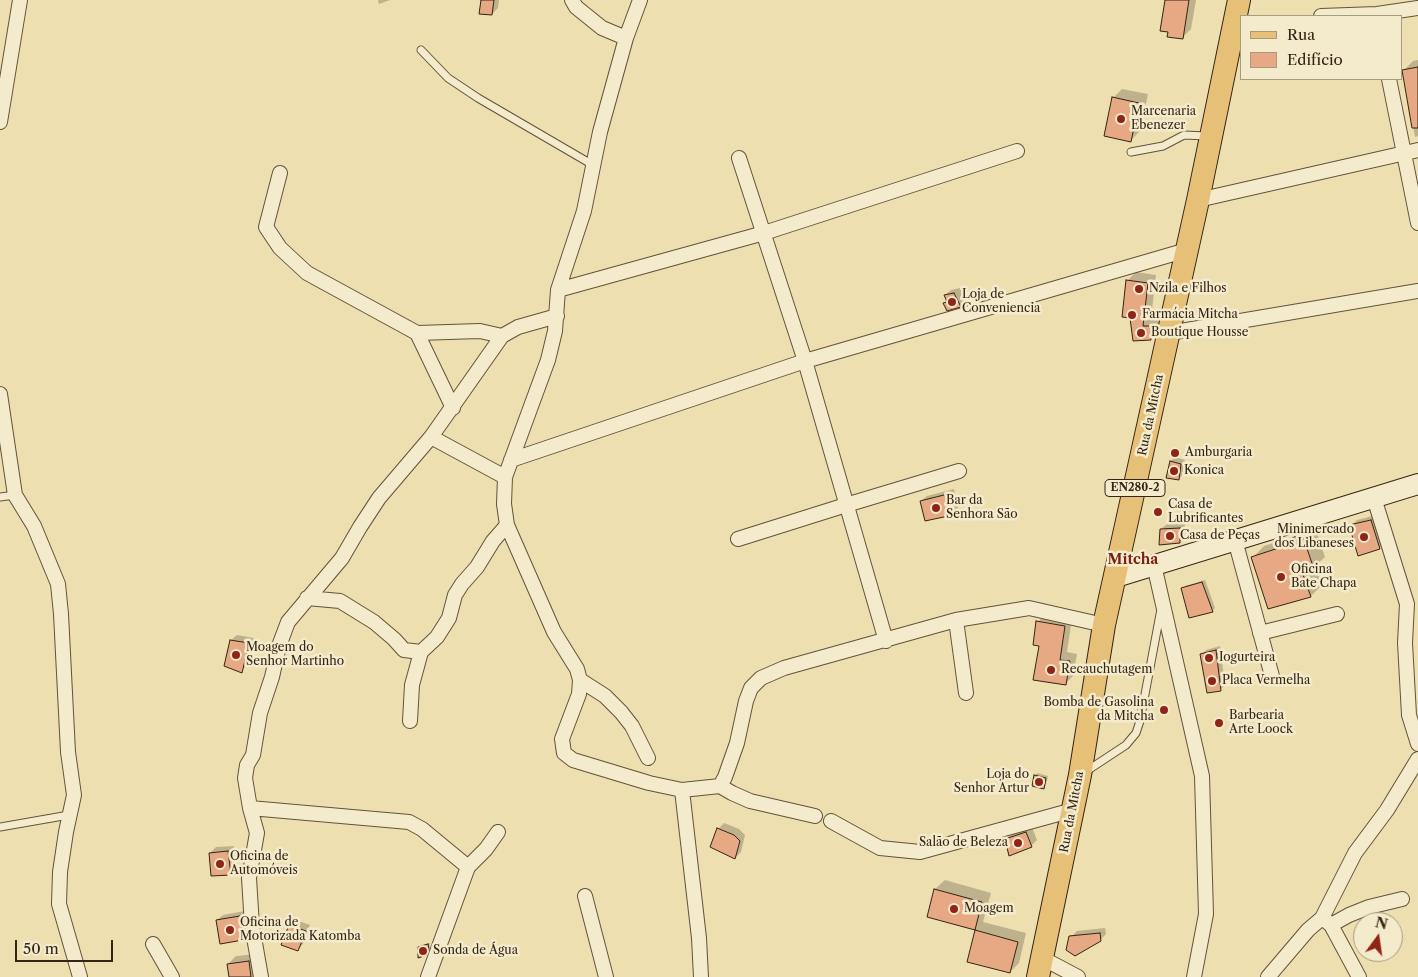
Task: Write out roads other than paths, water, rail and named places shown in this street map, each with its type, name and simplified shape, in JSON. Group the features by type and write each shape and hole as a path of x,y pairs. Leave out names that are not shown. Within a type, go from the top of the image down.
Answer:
{"main road":[{"name":"Rua da Mitcha","path":"1040,967 1080,775 1104,625 1238,13"},
{"path":"1116,577 1418,484"}],"street":[{"path":"0,122 20,0"},
{"path":"572,0 576,7 602,28 626,38"},
{"path":"640,0 626,38 600,132 584,211 558,290 556,331 548,360 505,476 504,504 507,525 554,632 577,668 580,680 579,694 562,739 564,753 573,760 649,782 682,790 720,786 750,801 815,816"},
{"path":"1377,15 1418,8"},
{"path":"1389,80 1418,223"},
{"path":"1198,200 1418,150"},
{"path":"558,290 764,233 1017,151"},
{"path":"739,158 806,361 886,641"},
{"path":"280,173 266,227 280,248 308,273 417,333 480,332 502,336"},
{"path":"511,460 806,361 1187,250"},
{"path":"1169,333 1418,291"},
{"path":"261,977 252,926 249,878 257,834 245,778 247,765 253,755 260,713 272,677 279,646 288,622 342,558 379,498 431,437 502,336 518,327 557,316"},
{"path":"417,333 453,408"},
{"path":"0,394 4,496 34,526 58,584 68,752 74,795 60,872 59,904 80,977"},
{"path":"431,437 505,476"},
{"path":"738,539 960,471"},
{"path":"1374,498 1412,607 1406,684 1409,716 1418,744"},
{"path":"410,721 412,685 421,652 437,637 449,618 458,590 507,525"},
{"path":"1234,540 1272,676"},
{"path":"1154,565 1202,776 1206,914 1194,977"},
{"path":"307,598 340,601 374,622 404,650 421,652"},
{"path":"720,786 737,743 746,701 752,688 761,678 784,668 956,620 1030,608 1104,625"},
{"path":"1260,633 1337,614"},
{"path":"956,620 966,693"},
{"path":"580,680 605,696 621,712 632,726 648,758"},
{"path":"1326,922 1356,852 1387,810 1418,759"},
{"path":"682,790 699,938 701,977"},
{"path":"250,808 409,822 422,829 468,867"},
{"path":"831,821 880,848 920,852 1073,810"},
{"path":"428,977 468,867 486,849 498,832"},
{"path":"585,896 606,977"},
{"path":"1268,977 1308,930 1369,906 1402,899"},
{"path":"1326,922 1359,977"},
{"path":"153,944 172,977"},
{"path":"1040,967 1078,977"}],"lane":[{"path":"421,50 448,78 478,98 593,165"},
{"path":"1131,152 1163,146 1184,135 1211,136"},
{"path":"1080,775 1122,749 1136,733 1140,721 1162,600"},
{"path":"0,828 69,815"}],"place":[{"name":"Marcenaria Ebenezer","path":"1121,119"},
{"name":"Nzila e Filhos","path":"1139,289"},
{"name":"Loja de Conveniencia","path":"952,302"},
{"name":"Farmácia Mitcha","path":"1132,315"},
{"name":"Boutique Housse","path":"1141,333"},
{"name":"Amburgaria","path":"1175,453"},
{"name":"Konica","path":"1174,471"},
{"name":"Bar da Senhora São","path":"936,508"},
{"name":"Casa de Lubrificantes","path":"1158,512"},
{"name":"Casa de Peças","path":"1170,536"},
{"name":"Minimercado dos Libaneses","path":"1364,537"},
{"name":"Oficina Bate Chapa","path":"1281,577"},
{"name":"Moagem do Senhor Martinho","path":"236,655"},
{"name":"Iogurteira","path":"1209,658"},
{"name":"Recauchutagem","path":"1051,670"},
{"name":"Placa Vermelha","path":"1212,681"},
{"name":"Bomba de Gasolina da Mitcha","path":"1164,710"},
{"name":"Barbearia Arte Loock","path":"1219,723"},
{"name":"Loja do Senhor Artur","path":"1039,782"},
{"name":"Salão de Beleza","path":"1018,843"},
{"name":"Oficina de Automóveis","path":"220,864"},
{"name":"Moagem","path":"954,909"},
{"name":"Oficina de Motorizada Katomba","path":"230,930"},
{"name":"Sonda de Água","path":"423,951"}],"district":[{"name":"Mitcha","path":"1133,560"}]}
